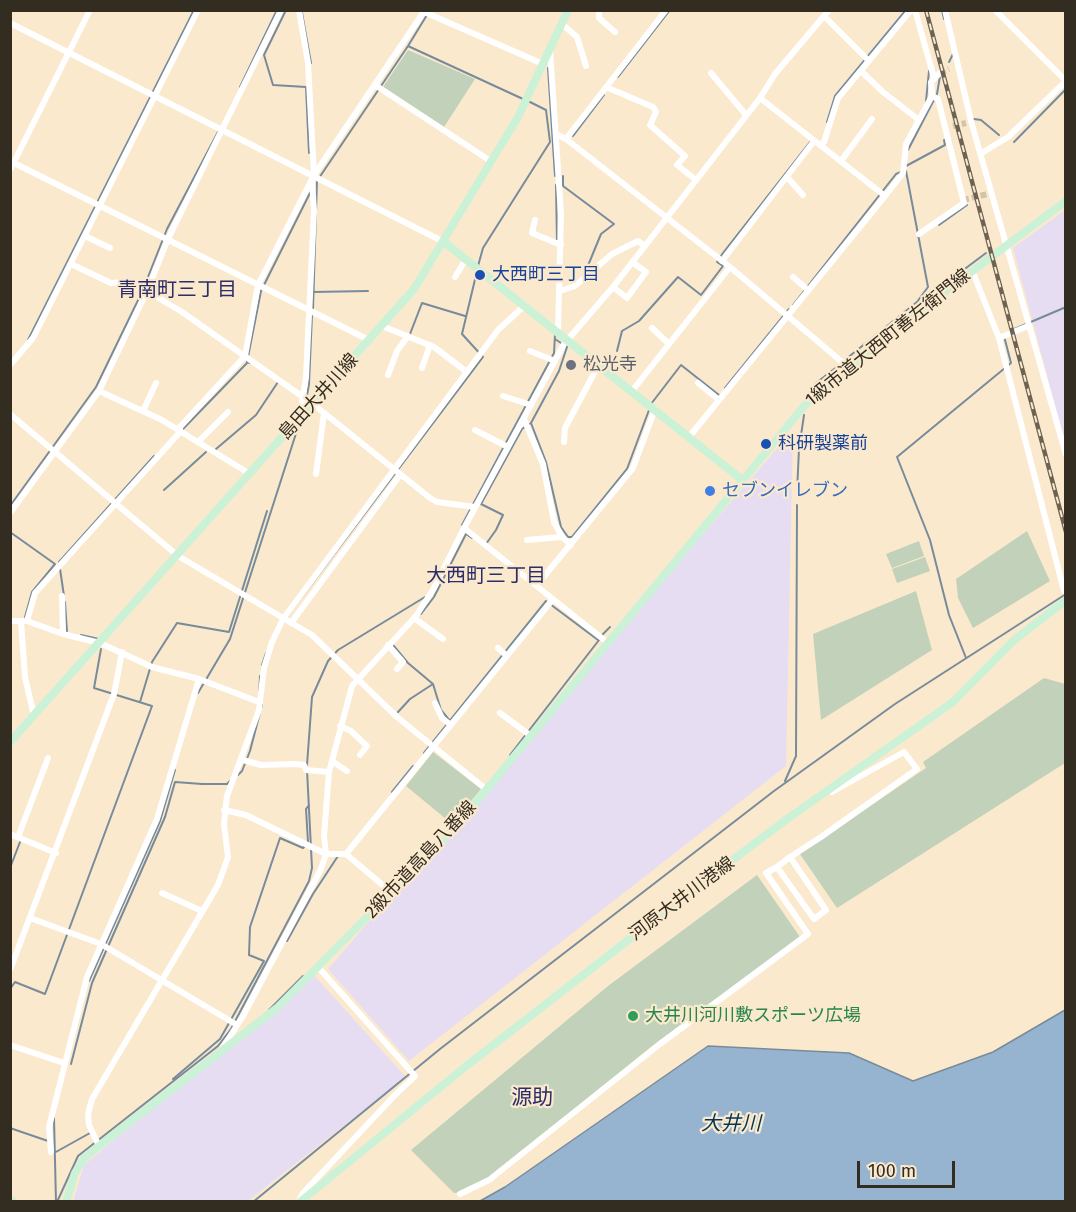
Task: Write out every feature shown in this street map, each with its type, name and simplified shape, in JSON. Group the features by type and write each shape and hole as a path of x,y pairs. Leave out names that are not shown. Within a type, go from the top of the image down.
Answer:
{"main road":[{"name":"島田大井川線","path":"10,742 414,290 518,117 568,10"},
{"name":"1級市道大西町善左衛門線","path":"741,479 789,422 849,367 972,270 1065,201"},
{"path":"444,242 741,479"},
{"name":"2級市道高島八番線","path":"66,1202 79,1164 222,1049 277,1008 453,830 741,479"},
{"name":"河原大井川港線","path":"300,1202 575,981 827,790 953,702 1013,641 1065,600"}],"street":[{"path":"10,170 90,10"},
{"path":"10,365 33,338 198,10"},
{"path":"10,513 99,391 147,291 168,239 281,10"},
{"path":"299,10 308,63 314,211 300,418"},
{"path":"600,10 599,18 615,32"},
{"path":"566,139 666,10"},
{"path":"722,261 787,177 817,143 824,142 838,98 913,10"},
{"path":"689,437 903,173 906,144 932,96 934,78 913,10"},
{"path":"945,10 957,56 956,64 968,122 980,154 1065,455"},
{"path":"980,154 1008,137 1065,81 994,10"},
{"path":"34,716 25,677 24,621 35,593 245,356 258,285 313,178 423,11 434,13 543,64"},
{"path":"222,1049 321,869 326,854 324,836 329,772 346,700 358,677 414,618 435,588 475,507 568,340 613,287 760,98 775,74 826,13 869,61"},
{"path":"10,23 155,95 313,178 444,242"},
{"path":"561,24 577,37 586,66"},
{"path":"550,49 561,245 558,332"},
{"path":"949,69 956,64"},
{"path":"861,71 883,92 919,120"},
{"path":"711,73 746,115"},
{"path":"934,78 940,73"},
{"path":"375,85 492,162"},
{"path":"606,87 653,107 656,112 650,125 685,156 677,165 696,180"},
{"path":"919,234 964,203 949,127 938,99 932,96"},
{"path":"760,98 885,196"},
{"path":"842,161 872,118"},
{"path":"556,134 566,139 722,261 849,367"},
{"path":"12,162 369,340"},
{"path":"787,177 803,195"},
{"path":"536,220 532,233 561,245"},
{"path":"85,236 110,248"},
{"path":"560,291 575,286 612,254 638,241 645,246"},
{"path":"455,277 466,259"},
{"path":"613,287 627,298 646,272 632,262"},
{"path":"71,264 111,283 124,282 147,291 303,397 437,502 475,507"},
{"path":"632,391 729,267"},
{"path":"972,270 999,338 1064,591"},
{"path":"793,277 808,290"},
{"path":"99,1146 89,1125 88,1114 92,1099 218,885 228,856 224,810 260,710 264,668 272,642 283,620 498,330 525,305"},
{"path":"382,326 430,345 467,372"},
{"path":"999,338 1028,326"},
{"path":"652,328 669,344"},
{"path":"388,375 397,351 408,336"},
{"path":"422,368 430,345"},
{"path":"530,351 555,361"},
{"path":"564,442 565,428 598,364"},
{"path":"143,411 156,383"},
{"path":"698,383 719,400"},
{"path":"99,391 143,411 250,474"},
{"path":"503,396 531,405"},
{"path":"537,585 633,468 655,410"},
{"path":"198,442 228,412"},
{"path":"316,474 324,413"},
{"path":"10,414 178,556 283,620 312,635 397,717 487,790"},
{"path":"524,419 543,464 554,522 562,537 571,545"},
{"path":"475,430 508,447"},
{"path":"291,623 400,475"},
{"path":"464,528 608,643"},
{"path":"527,540 562,537"},
{"path":"62,596 63,634"},
{"path":"346,854 553,599"},
{"path":"414,618 443,639"},
{"path":"10,621 24,621 100,643 152,667 198,679 259,702"},
{"path":"388,645 403,662 397,669"},
{"path":"498,648 507,656"},
{"path":"10,970 114,694 122,652"},
{"path":"51,1152 49,1127 87,977 157,819 198,679"},
{"path":"435,703 442,718 451,725"},
{"path":"500,713 531,736"},
{"path":"340,726 351,731 367,746 360,755"},
{"path":"460,1194 489,1180 660,1044 808,934 766,873 917,769 904,752 832,792 827,790"},
{"path":"18,837 48,758"},
{"path":"243,760 261,765 304,765 306,770 329,772"},
{"path":"332,761 347,771"},
{"path":"224,810 246,815 326,854 346,854 392,893"},
{"path":"10,834 56,853"},
{"path":"777,867 814,919 826,910 790,857"},
{"path":"162,893 202,911"},
{"path":"30,918 101,944 237,1025"},
{"path":"300,1202 303,1193 395,1095 416,1076 318,967"},
{"path":"10,1045 64,1063"}],"shaded area":[{"path":"1065,210 1065,442 1013,248"},
{"path":"793,430 786,766 409,1061 328,969"},
{"path":"312,973 406,1077 248,1201 73,1202 84,1165"}],"green space":[{"path":"408,50 475,79 444,127 383,87"},
{"path":"1027,531 1050,581 973,628 958,598 956,579"},
{"path":"919,541 924,556 892,568 886,554"},
{"path":"925,557 930,571 897,583 892,569"},
{"path":"916,591 932,650 821,720 813,634"},
{"path":"1044,678 1065,684 1065,763 837,908 800,854 926,768 923,762"},
{"path":"433,752 481,789 452,824 406,786"},
{"name":"大井川河川敷スポーツ広場","path":"757,875 800,937 652,1046 473,1191 454,1193 411,1150 608,986"}],"water":[{"name":"大井川","path":"1065,1010 1065,1201 480,1201 505,1187 708,1046 849,1053 913,1081 993,1052"}],"waterway":[{"path":"28,340 194,10"},
{"path":"240,87 277,10"},
{"path":"286,10 264,55 273,85 306,87 309,153"},
{"path":"430,10 408,46 523,99"},
{"path":"618,77 670,10"},
{"path":"827,122 835,96 906,10"},
{"path":"942,10 944,19"},
{"path":"302,13 311,63"},
{"path":"319,178 408,46"},
{"path":"949,62 953,54"},
{"path":"548,68 555,176"},
{"path":"926,101 929,71"},
{"path":"908,150 937,94 940,76"},
{"path":"1014,142 1066,89"},
{"path":"573,136 604,95"},
{"path":"478,266 483,248 550,142 546,110 528,101"},
{"path":"974,119 981,120 999,135"},
{"path":"10,506 96,387 142,292 167,229 219,130"},
{"path":"906,166 945,145 944,140"},
{"path":"617,351 622,331 639,321 678,277 701,295 723,266 717,262 723,253 810,142"},
{"path":"846,359 917,302 928,287 906,171"},
{"path":"793,305 896,174 901,172"},
{"path":"563,176 563,186 614,224 601,234 587,268"},
{"path":"313,309 317,180"},
{"path":"556,185 557,242"},
{"path":"250,363 247,362 261,291 310,193"},
{"path":"939,225 967,205"},
{"path":"934,292 986,253"},
{"path":"286,618 483,357 462,334 477,271"},
{"path":"313,292 368,291"},
{"path":"410,334 422,303 465,316"},
{"path":"1012,330 1066,307"},
{"path":"725,388 789,309"},
{"path":"305,407 309,384 312,315"},
{"path":"462,525 554,353 555,335"},
{"path":"966,658 949,615 930,540 897,457 1011,363 1004,336"},
{"path":"486,544 503,515 481,504 522,429 531,423 559,371 567,347 555,339"},
{"path":"182,430 247,363"},
{"path":"651,404 681,365 719,395"},
{"path":"808,394 816,383 838,366"},
{"path":"216,449 256,415 278,382"},
{"path":"531,423 546,462 561,527 568,537 572,537 627,469 649,410"},
{"path":"797,492 799,449 804,415"},
{"path":"198,693 230,639 300,421"},
{"path":"164,490 206,452"},
{"path":"64,596 59,562 154,456"},
{"path":"785,781 796,756 797,505"},
{"path":"140,702 152,662 177,623 229,632 267,511"},
{"path":"10,526 11,514"},
{"path":"10,532 55,564 32,592 25,617"},
{"path":"421,614 434,597 466,534 472,538"},
{"path":"253,1202 440,1049 774,791 895,704 1066,594"},
{"path":"307,765 312,697 328,661 338,650 425,597"},
{"path":"424,753 546,601 598,640"},
{"path":"65,602 67,632"},
{"path":"602,635 610,627"},
{"path":"81,635 99,639"},
{"path":"510,755 599,640"},
{"path":"393,645 408,663 433,684"},
{"path":"10,989 15,982 45,994 152,706 94,688 101,649"},
{"path":"262,665 266,653"},
{"path":"259,697 260,676"},
{"path":"398,712 410,699 433,684 441,710 450,721"},
{"path":"238,775 250,751 262,705"},
{"path":"392,792 413,766"},
{"path":"89,981 160,821 175,770"},
{"path":"57,1202 78,1156 218,1046 231,1029 309,881 312,868 307,770"},
{"path":"71,1064 92,983 165,817 175,782 227,784 231,780"},
{"path":"173,1079 220,1039 264,961 249,955 250,927 280,838 303,848 308,842 306,809 309,805"},
{"path":"10,868 20,842"},
{"path":"287,941 313,894 338,856"},
{"path":"269,1010 303,976"},
{"path":"54,1118 56,1202"},
{"path":"10,1128 48,1141"},
{"path":"54,1153 90,1133"}],"tunnel":[{"path":"940,73 949,69"},
{"path":"953,126 966,123"},
{"path":"963,200 992,193"}],"railway":[{"path":"926,10 1066,532"}],"place":[{"name":"大西町三丁目","path":"480,275"},
{"name":"松光寺","path":"571,365"},
{"name":"科研製薬前","path":"766,444"},
{"name":"セブンイレブン","path":"710,491"},
{"name":"大井川河川敷スポーツ広場","path":"633,1016"}],"district":[{"name":"青南町三丁目","path":"177,290"},
{"name":"大西町三丁目","path":"486,576"},
{"name":"源助","path":"532,1098"}]}
